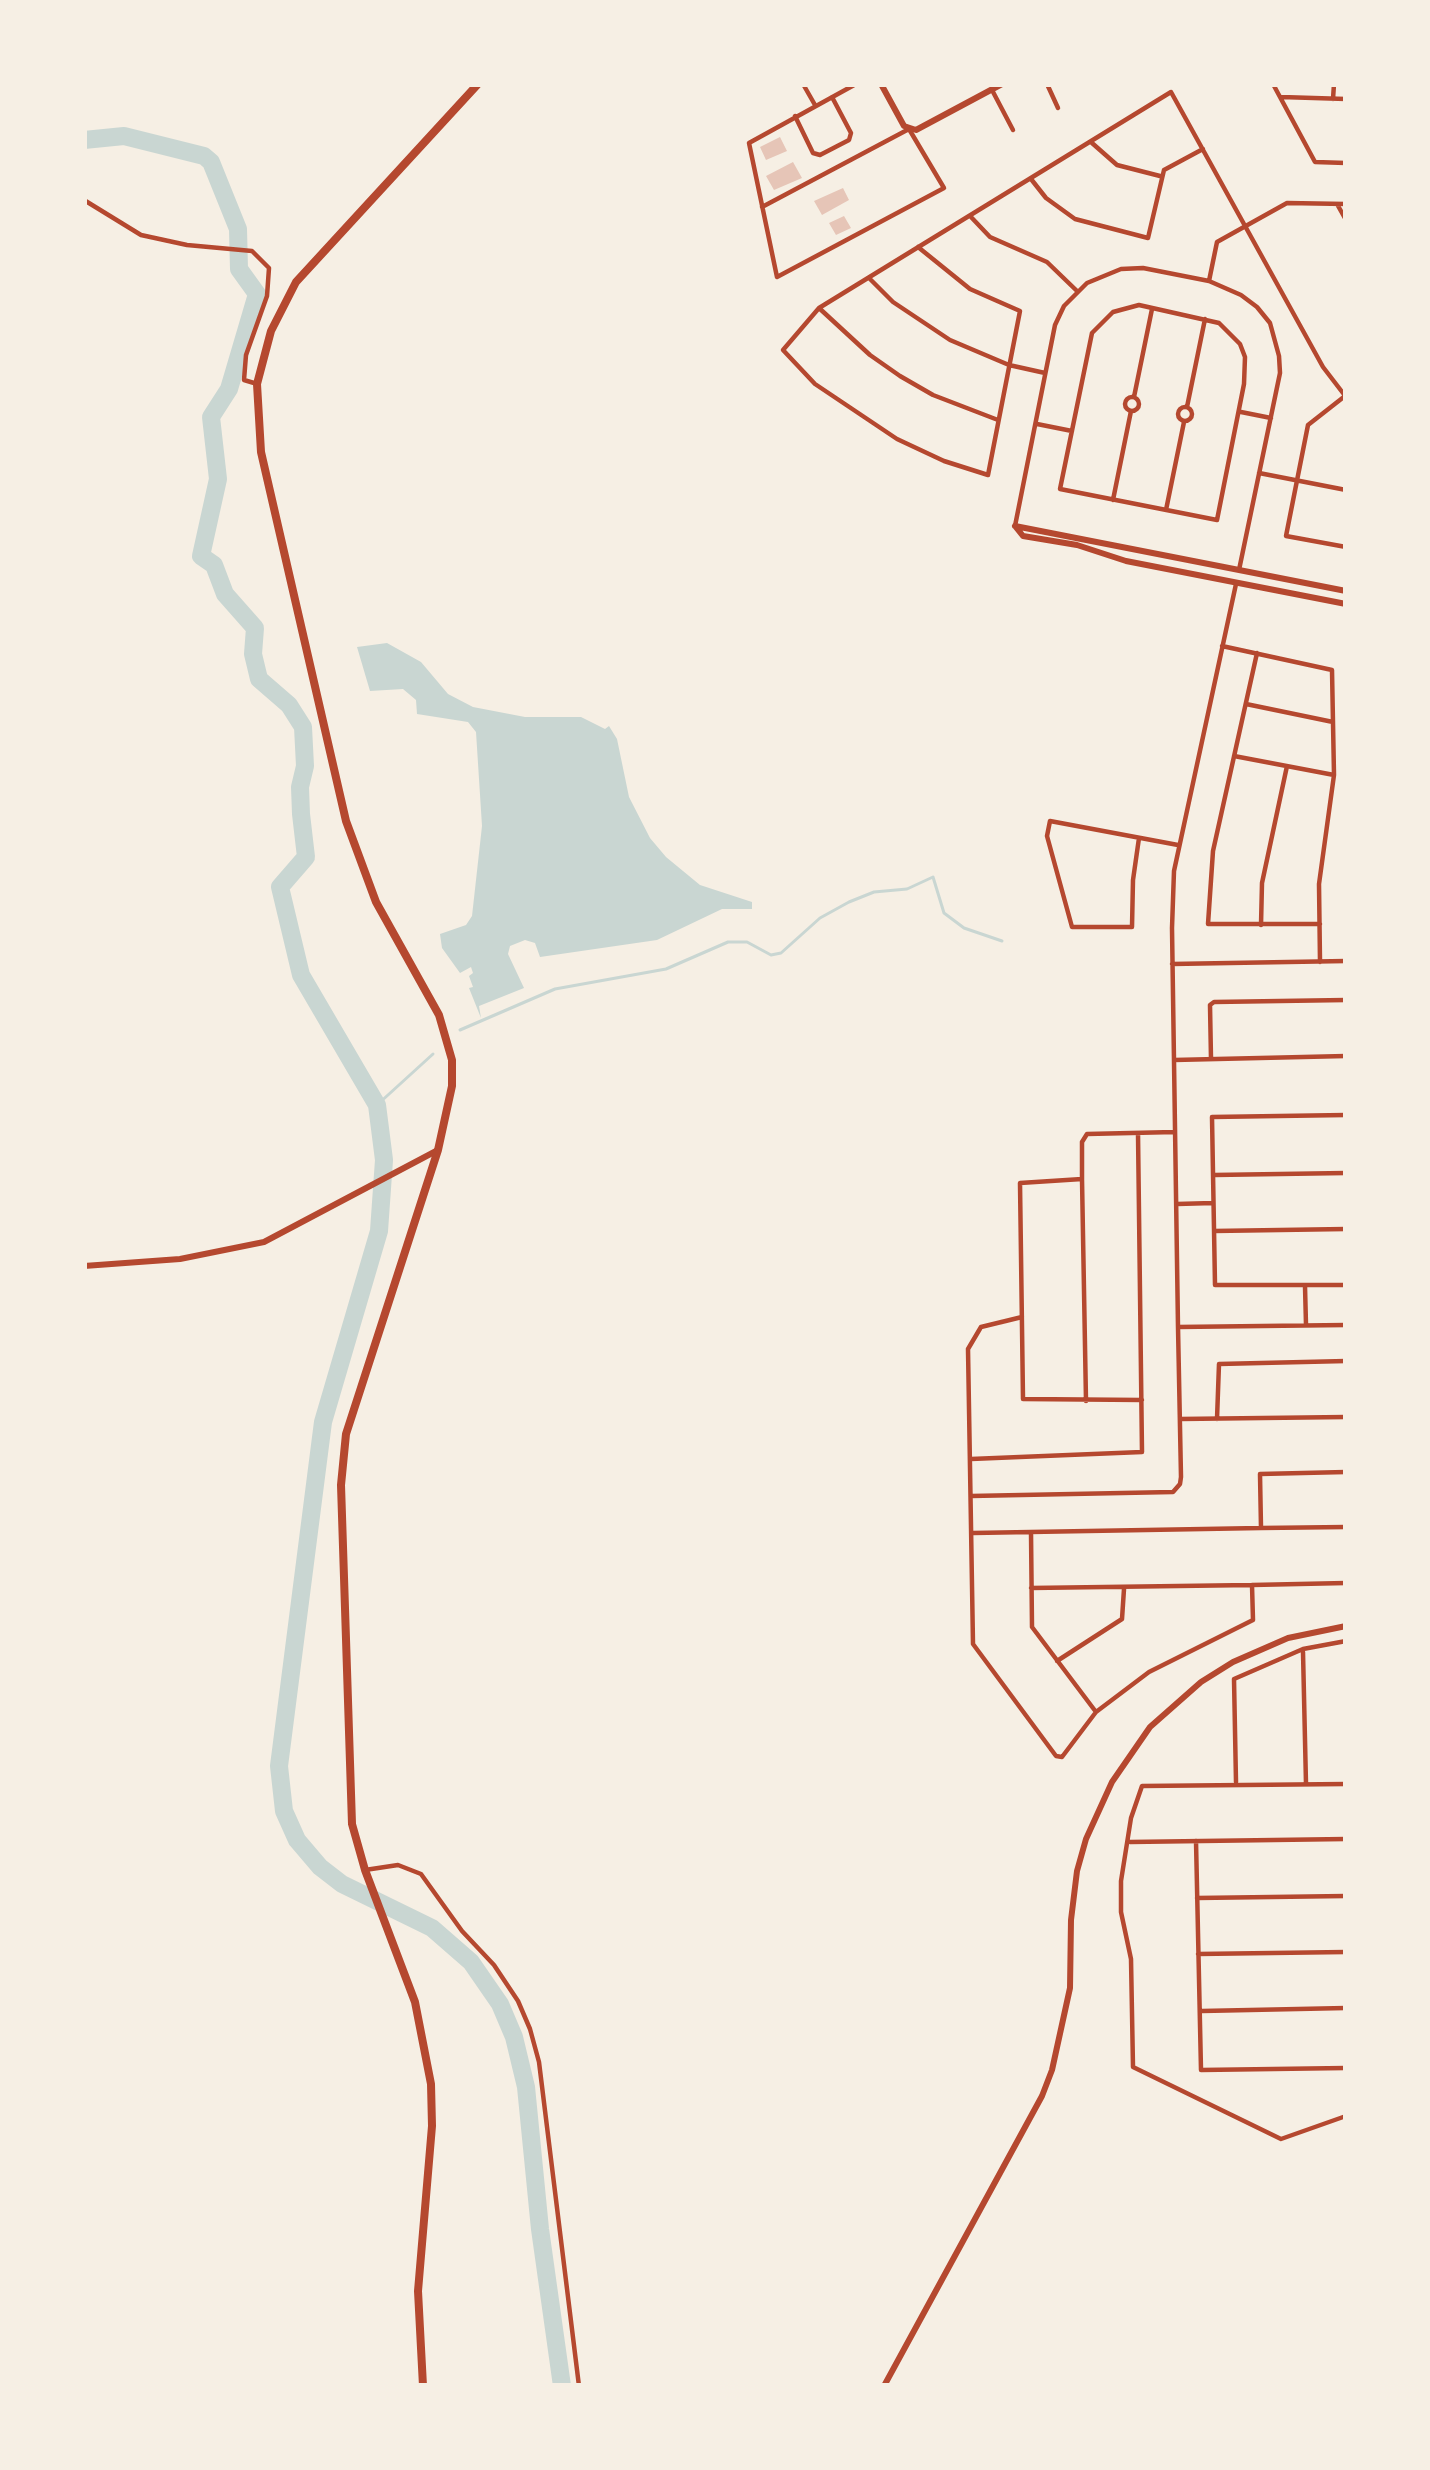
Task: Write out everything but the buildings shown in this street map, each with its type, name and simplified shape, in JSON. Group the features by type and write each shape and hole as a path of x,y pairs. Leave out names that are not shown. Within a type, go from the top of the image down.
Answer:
{"main road":[{"path":"423,2386 418,2291 432,2126 431,2084 417,2008 356,1844 349,1794 342,1457 361,1384 438,1150 452,1086 449,1047 439,1016 376,902 346,821 261,452 257,384 271,332 296,282 478,84"}],"street":[{"path":"803,84 815,105"},
{"path":"856,84 749,142 777,278 944,188 881,84"},
{"path":"762,207 1002,84"},
{"path":"1047,84 1058,108"},
{"path":"1273,84 1315,162 1346,163"},
{"path":"1333,99 1334,84"},
{"path":"992,90 1013,130"},
{"path":"918,247 960,282 1020,310 988,475 897,439 815,384 783,350 819,308 868,278 918,247 970,215 1031,179 1172,92 1323,367 1346,397 1308,425 1286,536 1346,547"},
{"path":"795,116 812,153 820,155 835,148 849,140 851,133 832,97"},
{"path":"1280,97 1346,99"},
{"path":"1090,142 1118,165 1160,176"},
{"path":"1031,179 1046,199 1075,219 1148,238 1160,176 1203,148"},
{"path":"84,200 142,235 252,251 268,268 270,276 246,355 244,380 257,384"},
{"path":"1209,281 1217,242 1287,203 1346,204"},
{"path":"1337,204 1346,220"},
{"path":"970,215 990,237 1047,262 1077,291"},
{"path":"1239,570 1280,373 1270,323 1241,295 1209,281 1143,268 1098,277 1077,291 1055,325 1015,526 1023,536 1346,604"},
{"path":"868,278 935,331 978,354 1045,373"},
{"path":"1126,306 1152,307 1205,318 1230,332 1245,357 1217,520 1060,489 1092,333 1102,320 1126,306"},
{"path":"1113,500 1131,411 1140,404 1134,397 1152,307"},
{"path":"819,308 870,356 900,376 998,421"},
{"path":"1166,510 1184,422 1178,413 1186,407 1205,318"},
{"path":"1239,412 1271,418"},
{"path":"1035,424 1072,431"},
{"path":"1259,473 1346,490"},
{"path":"1015,526 1346,591"},
{"path":"971,1496 1173,1492 1180,1484 1173,898 1178,845 1236,584"},
{"path":"1222,646 1330,667 1334,775 1319,884 1320,962"},
{"path":"1257,653 1209,880 1208,924 1320,924"},
{"path":"1246,704 1333,722"},
{"path":"1234,756 1334,775"},
{"path":"1261,925 1262,883 1287,766"},
{"path":"1139,838 1132,880 1132,927 1072,927 1047,836 1050,821 1178,845"},
{"path":"1172,964 1346,961"},
{"path":"1211,1058 1210,1005 1214,1002 1346,1000"},
{"path":"1174,1060 1346,1056"},
{"path":"1346,1115 1211,1117 1217,1287 1346,1285"},
{"path":"1086,1401 1082,1142 1087,1134 1175,1132"},
{"path":"970,1459 1140,1455 1138,1133"},
{"path":"84,1266 234,1251 291,1231 438,1150"},
{"path":"1213,1175 1346,1173"},
{"path":"1082,1179 1020,1183 1023,1399 1142,1400"},
{"path":"1176,1204 1213,1203"},
{"path":"1214,1231 1346,1229"},
{"path":"1305,1286 1306,1325"},
{"path":"1022,1317 981,1327 970,1342 975,1649 1056,1756 1062,1757 1096,1712 1160,1664 1252,1620 1252,1585"},
{"path":"1178,1327 1346,1324"},
{"path":"1216,1419 1219,1364 1346,1361"},
{"path":"1180,1419 1346,1417"},
{"path":"1262,1528 1260,1474 1346,1472"},
{"path":"971,1533 1346,1527"},
{"path":"1030,1532 1032,1628 1096,1712"},
{"path":"1031,1588 1346,1583"},
{"path":"1057,1661 1123,1619 1124,1586"},
{"path":"884,2386 1047,2083 1068,2009 1077,1871 1112,1782 1150,1727 1201,1682 1288,1638 1346,1626"},
{"path":"1236,1785 1234,1678 1303,1649 1346,1641"},
{"path":"1303,1649 1306,1784"},
{"path":"1346,1784 1142,1786 1121,1881 1121,1912 1131,1958 1133,2067 1281,2139 1346,2116"},
{"path":"1128,1842 1346,1839"},
{"path":"1196,1841 1201,2071 1346,2068"},
{"path":"365,1870 398,1865 421,1874 494,1965 530,2029 539,2062 579,2386"},
{"path":"1197,1898 1346,1896"},
{"path":"1198,1954 1346,1952"},
{"path":"1199,2011 1346,2008"}],"shaded area":[{"path":"387,643 421,662 448,694 473,707 525,717 581,717 605,729 609,726 617,739 629,797 650,838 700,885 752,902 752,909 722,909 657,940 540,957 535,943 525,940 510,946 508,954 524,988 479,1006 481,1018 469,988 473,987 471,967 460,973 442,948 440,934 466,925 472,916 482,826 476,732 468,722 417,714 416,700 403,689 370,691 357,647"}],"waterway":[{"path":"84,140 124,136 204,156 211,162 238,229 239,269 257,294 229,389 211,417 218,479 201,556 214,565 225,594 255,628 253,654 259,679 289,705 303,727 305,766 300,787 306,857 280,887 301,975 377,1105 384,1160 379,1231 323,1422 279,1766 284,1811 297,1840 320,1867 342,1884 432,1928 471,1962 500,2004 526,2087 562,2386"},
{"path":"460,1030 555,989 666,969 728,942 747,942 771,955 781,953 820,918 849,902 874,892 907,889 933,877 944,913 964,928 1002,941"},
{"path":"377,1105 433,1054"}]}
